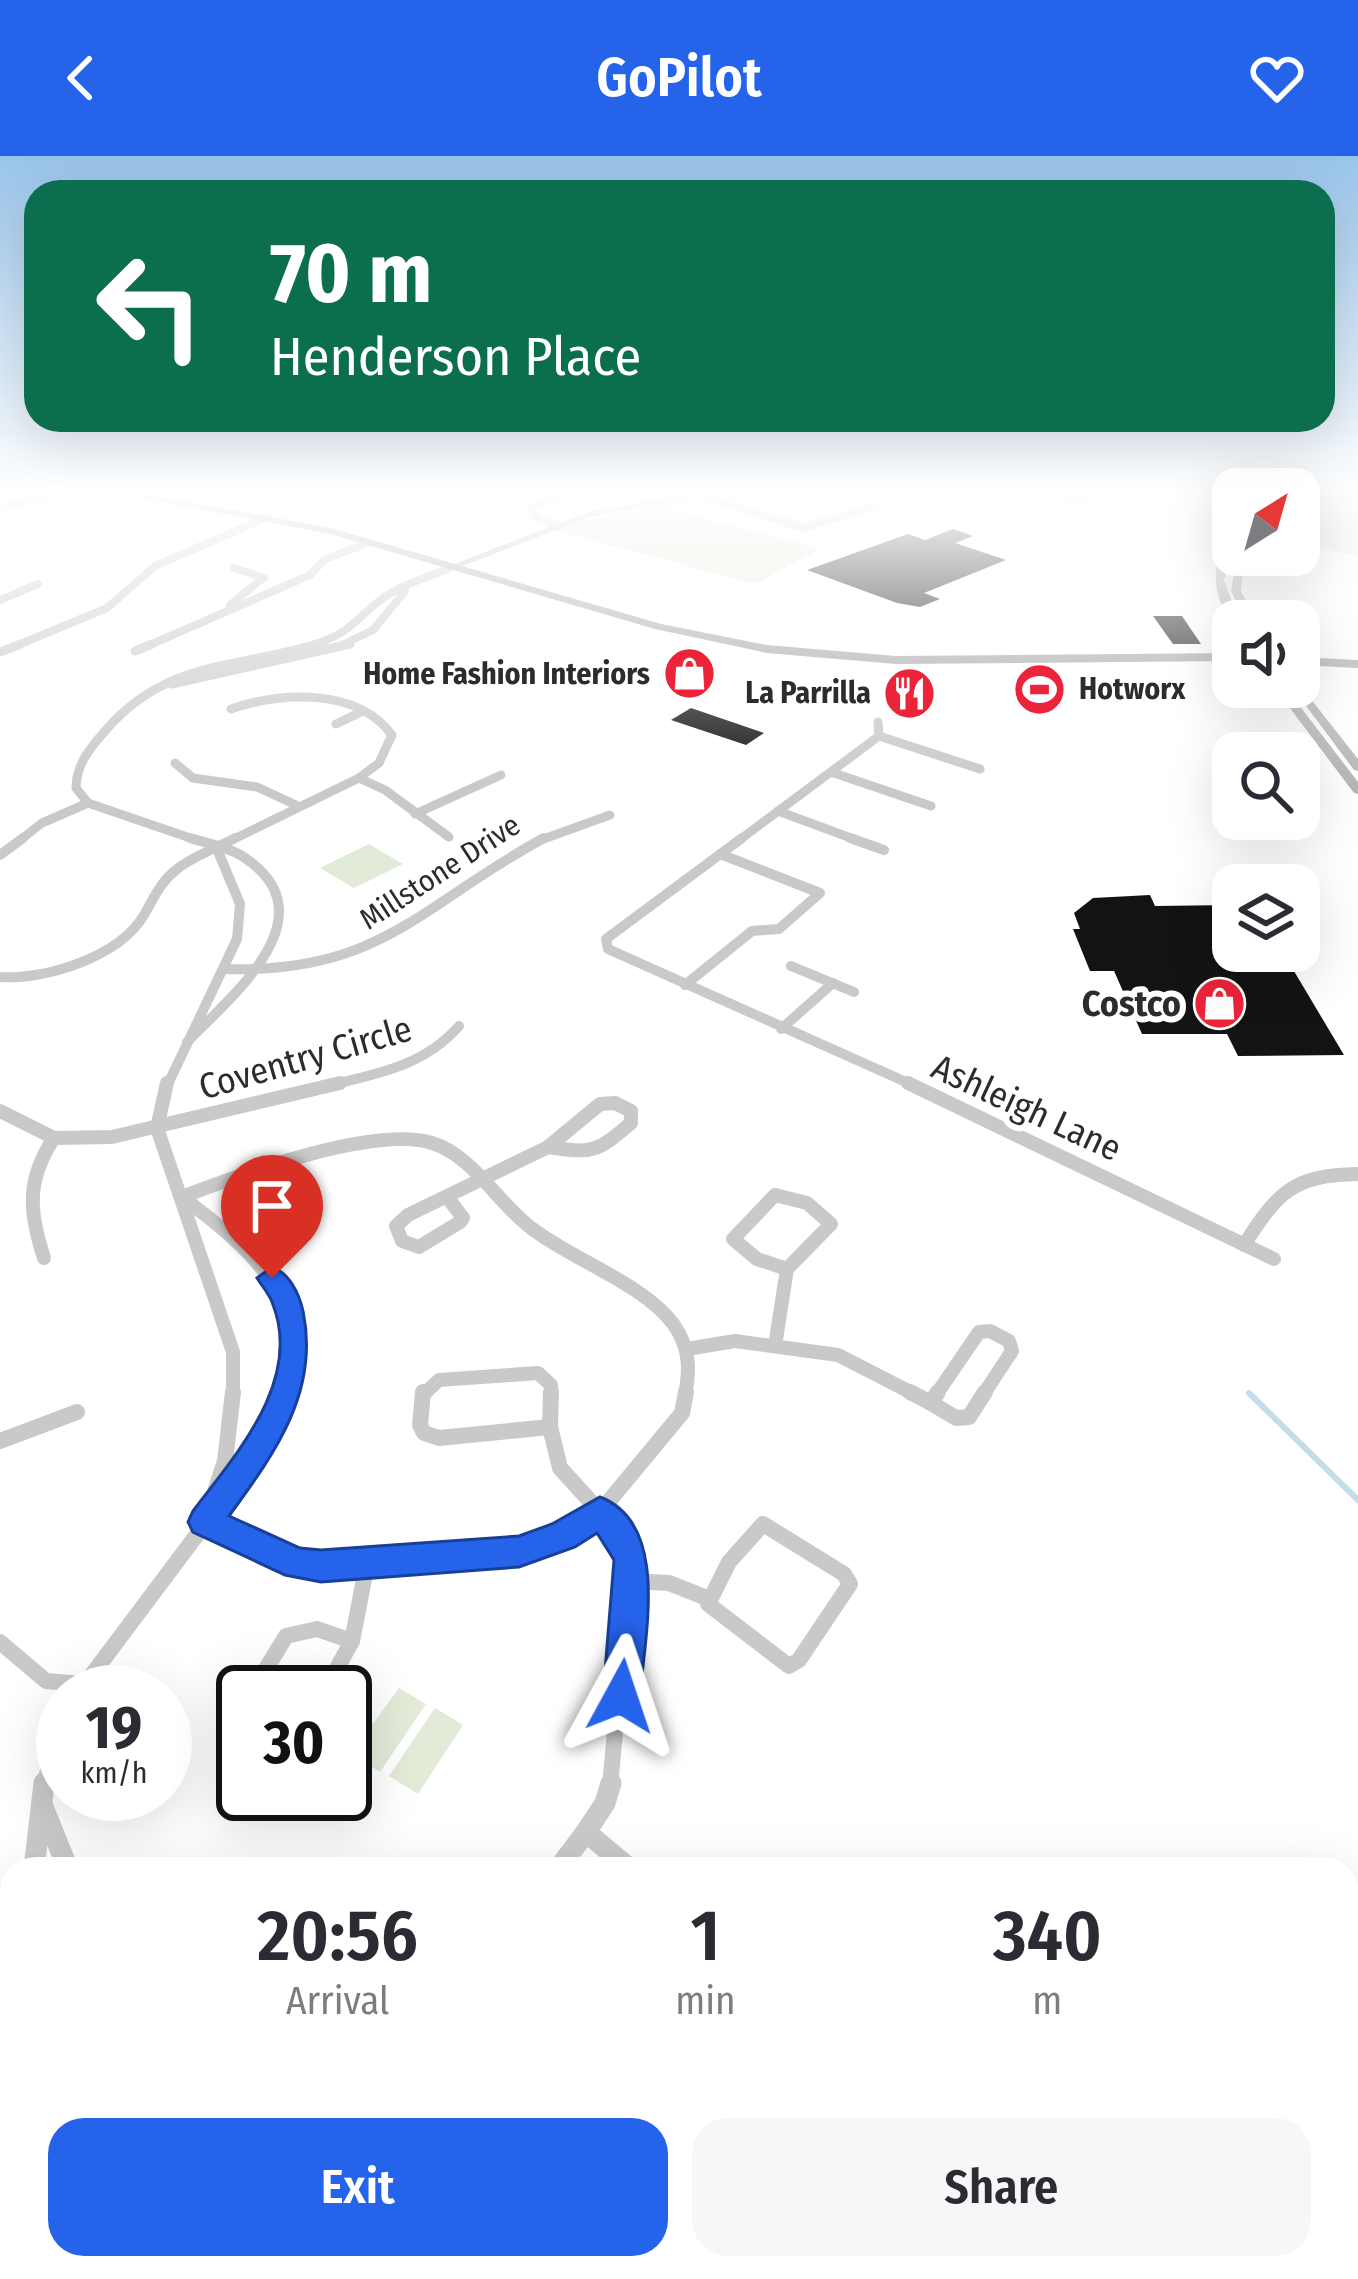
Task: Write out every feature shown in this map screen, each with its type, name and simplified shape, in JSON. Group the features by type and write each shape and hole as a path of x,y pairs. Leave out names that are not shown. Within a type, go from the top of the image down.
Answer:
{"main road":[{"path":"511,590 684,639 818,661 899,665 1212,660"},
{"path":"533,590 679,632 797,653 912,660 1212,660"},
{"path":"1320,662 1358,664"},
{"path":"1320,667 1340,663"}],"street":[{"path":"0,652 107,608 127,590"},
{"path":"220,614 248,590"},
{"path":"134,651 274,590"},
{"path":"187,1042 252,971 280,932 283,908 262,869 241,855 88,803 76,788 76,770 126,704 157,683 195,668 338,637 355,627 381,599 399,590"},
{"path":"126,704 168,685 349,644 373,630 410,590"},
{"path":"231,710 268,697 299,693 361,712 383,723 392,735"},
{"path":"1295,708 1358,790"},
{"path":"1313,708 1358,767"},
{"path":"336,724 361,712"},
{"path":"878,722 879,736 980,769"},
{"path":"392,735 406,733"},
{"path":"0,977 16,978 71,965 115,944 142,916 162,882 296,805 359,778 379,763 392,735"},
{"name":"Ashleigh Lane","path":"879,736 606,939 608,949 983,1116 1274,1259"},
{"path":"175,763 193,778 257,787 296,805"},
{"path":"831,772 931,806"},
{"path":"415,814 501,775"},
{"path":"359,778 449,837"},
{"path":"2,850 42,823 88,803"},
{"path":"778,811 884,850"},
{"name":"Millstone Drive","path":"224,969 277,972 345,959 407,926 549,832 610,814"},
{"path":"205,1522 233,1418 233,1352 157,1128 169,1075 237,939 240,904 217,849"},
{"path":"685,985 752,931 779,929 820,893 720,854"},
{"path":"791,966 854,992"},
{"path":"781,1029 833,983"},
{"name":"Coventry Circle","path":"54,1138 112,1137 157,1128 389,1071 438,1050 459,1026"},
{"path":"448,1198 463,1218 460,1222 419,1247 402,1241 396,1233 401,1221 548,1147 600,1103 615,1103 633,1117 593,1154 580,1156 548,1147"},
{"path":"0,1111 54,1138 35,1163 29,1199 44,1258"},
{"path":"182,1197 242,1174 395,1137 447,1149 529,1227 658,1308 676,1327 687,1349 691,1381 682,1413 600,1512 562,1536 519,1551 367,1564 298,1564 205,1522"},
{"path":"1244,1245 1277,1193 1292,1182 1358,1174"},
{"path":"775,1346 787,1269 831,1224 823,1213 775,1195 733,1239 737,1247 773,1268 787,1269"},
{"path":"98,1665 267,1438 285,1395 296,1345 286,1299 257,1257 182,1197"},
{"path":"687,1349 735,1341 854,1359 956,1418 968,1417 1012,1351 1009,1341 990,1331 980,1332 931,1403"},
{"path":"550,1427 430,1436 420,1425 423,1392 439,1380 538,1373 551,1384 555,1467 626,1541 632,1581 614,1773 605,1804 567,1857"},
{"path":"0,1441 76,1412"},
{"path":"632,1581 669,1583 707,1598 712,1610 789,1666 799,1660 850,1584 844,1574 764,1524 729,1562 707,1598"},
{"path":"339,1665 352,1641 367,1564"},
{"path":"268,1665 286,1636 316,1630 352,1641"},
{"path":"0,1642 36,1677"},
{"path":"35,1857 39,1821"},
{"path":"46,1821 62,1857"},
{"path":"586,1832 615,1857"}],"green space":[{"path":"369,844 403,864 354,888 320,868"},
{"path":"399,1688 426,1704 380,1772 372,1767 372,1725"},
{"path":"435,1708 463,1725 418,1794 389,1776"}],"building":[{"path":"862,590 931,590 924,593 940,599 920,607"},
{"path":"1153,616 1182,616 1201,644 1173,644"},
{"path":"691,708 764,733 746,745 671,720"},
{"name":"Costco","path":"1150,895 1155,906 1212,905 1212,972 1295,972 1344,1055 1238,1056 1227,1034 1142,1034 1114,971 1090,971 1073,929 1080,929 1074,913 1093,898"}],"waterway":[{"path":"1249,1393 1358,1500"}],"place":[{"name":"Home Fashion Interiors","path":"689,674"},
{"name":"Hotworx","path":"1040,689"},
{"name":"La Parrilla","path":"910,693"},
{"name":"Costco","path":"1220,1003"}],"route":[{"path":"272,1278 286,1299 296,1345 285,1395 267,1438 205,1522 298,1564 321,1566 519,1551 562,1536 600,1512 626,1541 632,1560 621,1696"}]}
